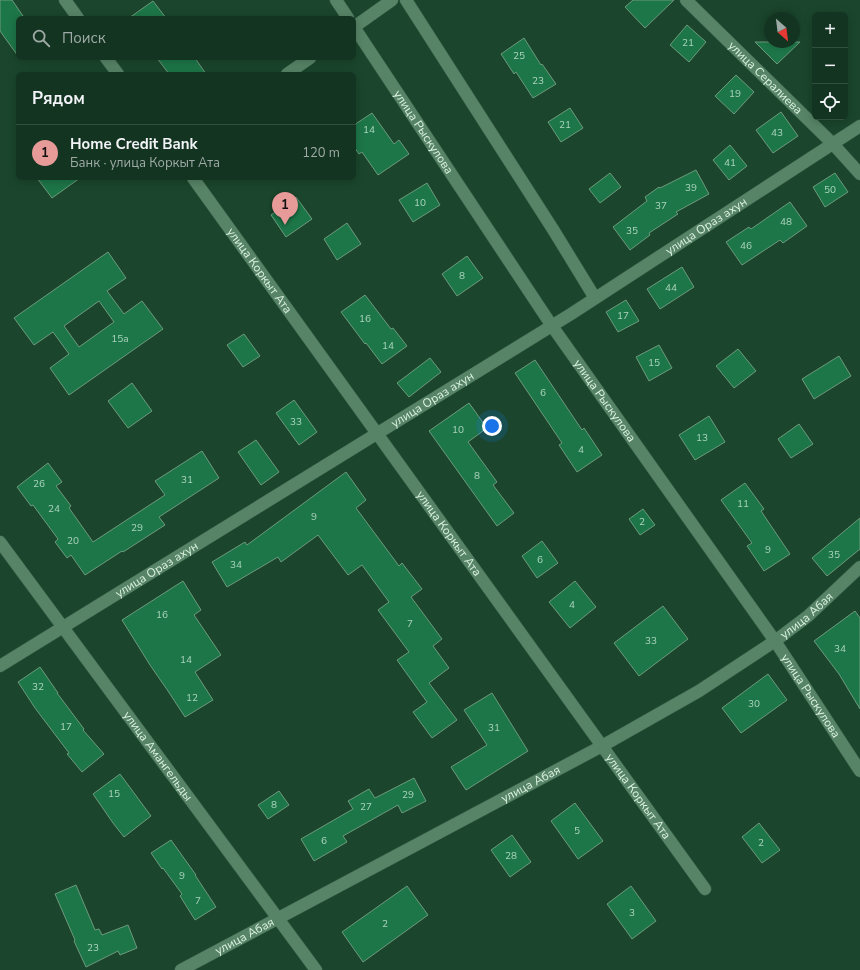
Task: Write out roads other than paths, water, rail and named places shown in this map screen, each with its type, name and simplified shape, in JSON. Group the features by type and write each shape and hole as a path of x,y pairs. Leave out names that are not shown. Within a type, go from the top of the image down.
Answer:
{"street":[{"path":"65,0 77,16"},
{"path":"336,0 347,16"},
{"path":"356,26 392,0"},
{"path":"406,0 546,218 595,298"},
{"name":"улица Сералиева","path":"686,0 833,144 860,174"},
{"name":"улица Рыскулова","path":"356,30 552,326 775,641 860,771"},
{"path":"108,60 116,72"},
{"path":"290,72 307,60"},
{"name":"улица Ораз ахун","path":"0,666 552,326 860,126"},
{"name":"улица Коркыт Ата","path":"194,180 705,889"},
{"name":"улица Амангельды","path":"0,542 316,970"},
{"name":"улица Абая","path":"181,970 602,746 699,691 775,641 808,616 860,567"}],"place":[{"name":"Home Credit Bank","path":"285,225"}]}
